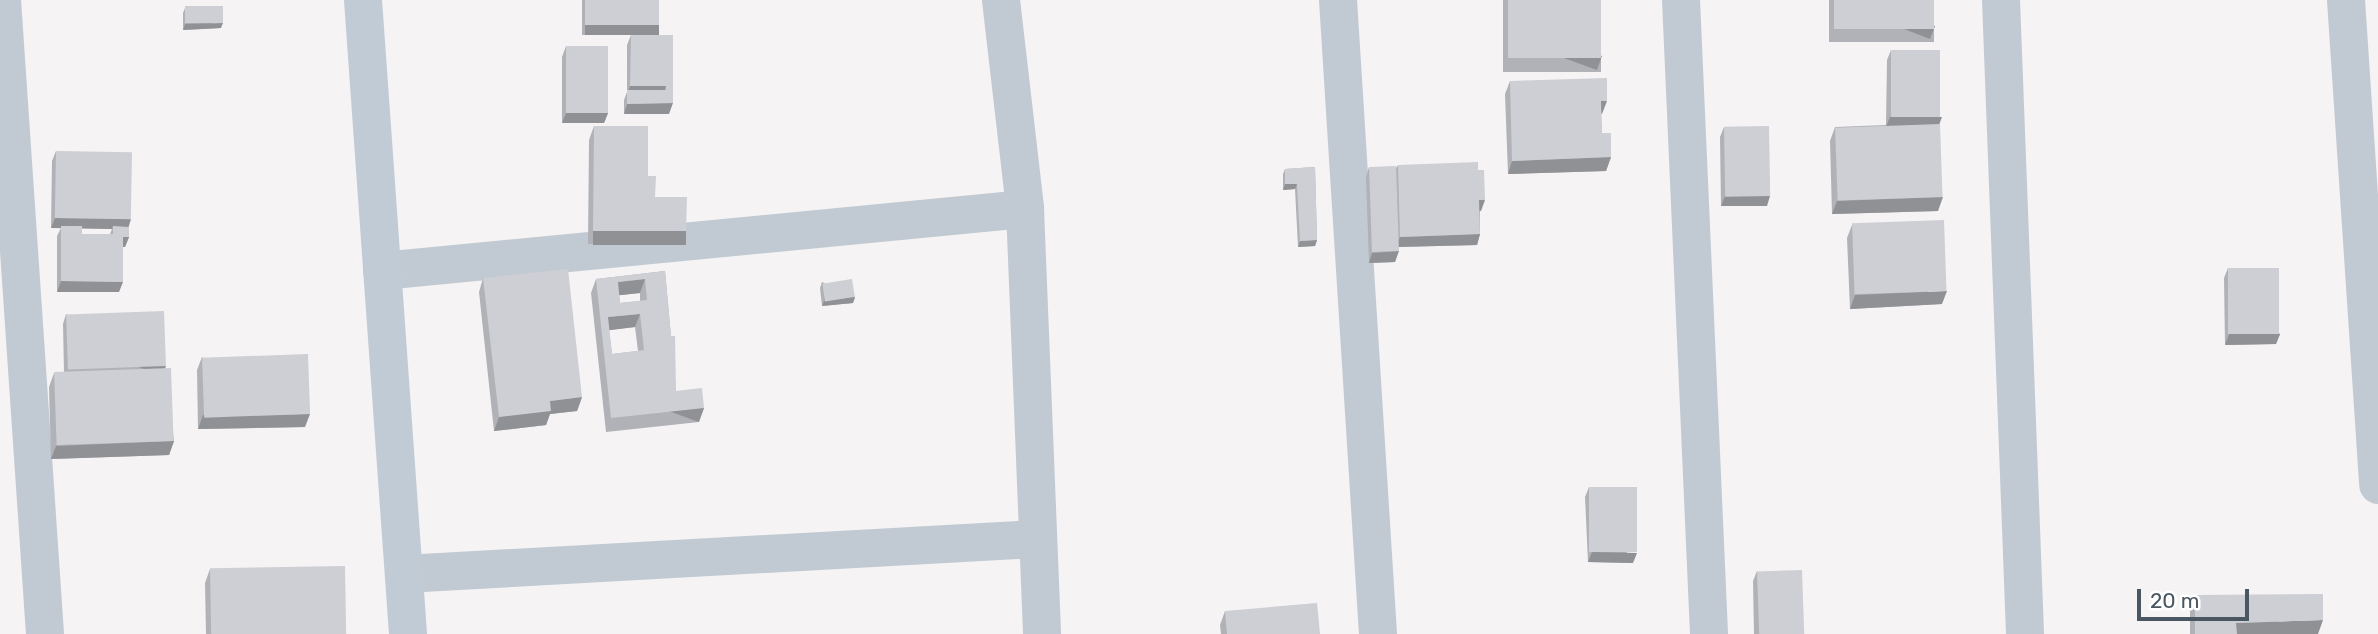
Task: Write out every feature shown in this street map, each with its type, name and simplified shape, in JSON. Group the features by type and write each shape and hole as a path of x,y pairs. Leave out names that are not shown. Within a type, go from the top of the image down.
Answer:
{"street":[{"path":"2,0 46,634"},
{"path":"363,0 408,634"},
{"path":"1001,0 1025,209 1036,539 1042,634"},
{"path":"1338,0 1378,634"},
{"path":"1681,0 1709,634"},
{"path":"2001,0 2025,634"},
{"path":"2346,0 2378,485"},
{"path":"382,271 1025,209"},
{"path":"404,574 1036,539"}],"building":[{"path":"585,0 659,0 659,25 585,25"},
{"path":"1508,0 1601,0 1601,58 1508,58"},
{"path":"1834,0 1934,0 1934,29 1834,29"},
{"path":"185,6 223,6 223,23 185,23"},
{"path":"631,35 673,35 673,103 627,104 627,90 666,90 666,86 630,86"},
{"path":"566,46 608,46 608,113 566,113"},
{"path":"1891,50 1940,50 1940,117 1891,117"},
{"path":"1607,78 1607,101 1601,101 1602,133 1611,133 1611,157 1512,161 1510,81"},
{"path":"1940,124 1943,197 1838,201 1835,128"},
{"path":"594,126 648,126 648,176 656,176 655,197 687,197 686,231 593,231"},
{"path":"1769,126 1770,196 1725,197 1724,127"},
{"path":"56,151 132,152 131,219 55,218"},
{"path":"1478,162 1478,170 1484,170 1485,200 1479,200 1480,234 1400,237 1398,165"},
{"path":"1396,166 1399,251 1372,252 1369,167"},
{"path":"1315,167 1317,240 1300,241 1297,184 1285,184 1285,169"},
{"path":"1944,220 1946,291 1855,294 1852,223"},
{"path":"61,226 82,226 82,234 113,234 113,226 129,227 129,237 123,237 123,282 61,281"},
{"path":"2228,268 2279,268 2279,334 2228,334"},
{"path":"568,269 582,397 550,401 551,411 499,417 483,278"},
{"path":"665,271 671,336 675,336 676,391 702,388 704,408 611,418 596,279","holes":["645,279 647,300 620,303 618,282","640,314 644,350 612,354 608,317"]},
{"path":"852,279 855,297 825,301 822,284"},
{"path":"164,311 166,366 68,369 66,314"},
{"path":"308,354 310,414 204,418 202,358"},
{"path":"171,368 174,441 57,445 54,372"},
{"path":"1589,487 1637,487 1637,552 1589,552"},
{"path":"345,566 346,634 211,634 210,568"},
{"path":"1802,570 1804,634 1759,634 1757,572"},
{"path":"2323,594 2323,620 2236,623 2237,634 2195,634 2195,595"},
{"path":"1317,603 1320,634 1227,634 1225,611"}]}
